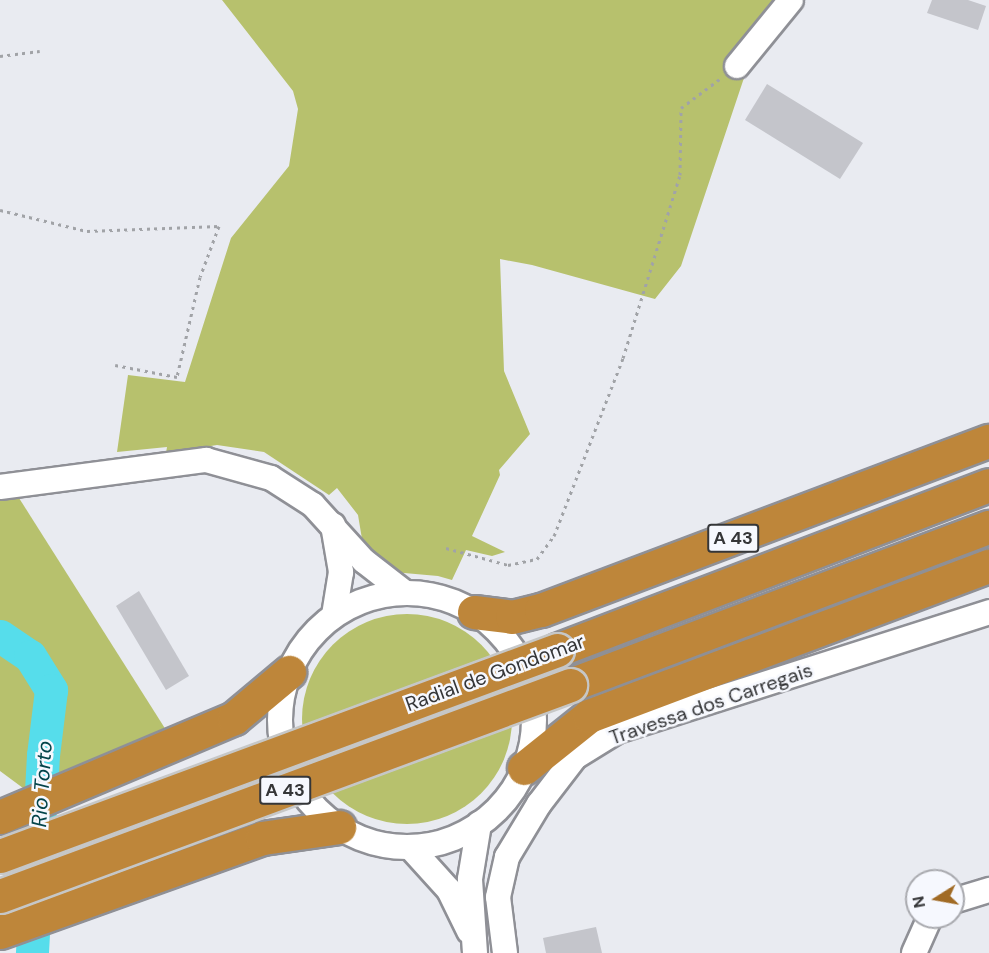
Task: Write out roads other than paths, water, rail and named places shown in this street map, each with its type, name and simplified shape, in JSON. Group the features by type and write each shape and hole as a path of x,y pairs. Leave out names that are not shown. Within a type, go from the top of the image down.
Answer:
{"highway":[{"name":"A 43","path":"474,612 512,617 541,610 989,441"},
{"name":"Radial de Gondomar","path":"0,856 557,650 989,485"},
{"name":"Radial de Gondomar","path":"0,896 989,528"},
{"path":"524,768 589,716 989,566"},
{"path":"0,817 234,718 289,672"},
{"name":"A 43","path":"0,932 262,838 339,827"}],"street":[{"path":"736,66 791,0"},
{"path":"0,487 206,460 271,478 313,505 332,523 364,561 404,592"},
{"path":"332,523 341,572 334,615"},
{"path":"404,592 428,594 452,601 474,612 494,628 510,646 523,668 530,692 533,725 524,768 499,807 479,824 442,841 410,847 385,845 361,838 339,827 319,811 303,792 291,771 283,747 281,714 289,672 300,651 315,632 334,615 371,598 404,592"},
{"name":"Travessa dos Carregais","path":"505,953 498,897 507,857 539,804 575,757 617,731 989,612"},
{"path":"474,946 470,879 479,824"},
{"path":"410,847 448,890 474,946"},
{"path":"965,897 989,890"},
{"path":"914,953 925,929"}],"waterway":[{"name":"Rio Torto","path":"0,636 30,656 51,690 43,755 32,953"}]}
